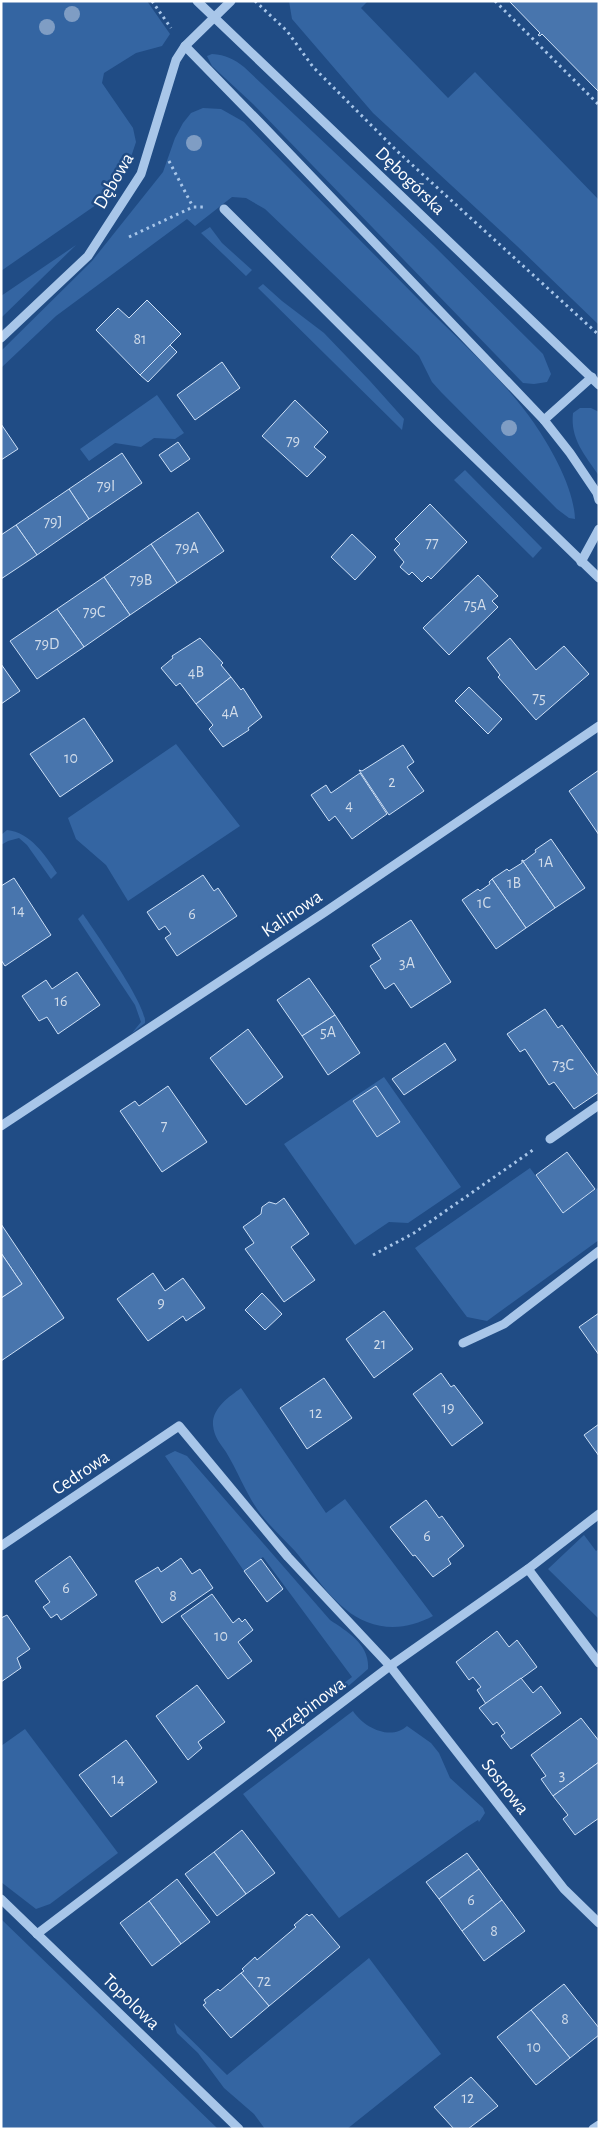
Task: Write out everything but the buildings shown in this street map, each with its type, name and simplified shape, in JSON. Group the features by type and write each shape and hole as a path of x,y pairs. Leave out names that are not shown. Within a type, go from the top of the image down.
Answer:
{"street":[{"name":"Dębogórska","path":"197,1 599,384"},
{"name":"Dębowa","path":"1,338 88,256 141,174 176,60 184,46 231,1"},
{"path":"184,46 262,124 544,420 570,453 597,493 599,500"},
{"path":"224,209 599,578"},
{"path":"544,420 592,377"},
{"path":"581,562 599,528"},
{"name":"Kalinowa","path":"1,1126 324,912 599,726"},
{"path":"550,1139 599,1105"},
{"path":"463,1343 504,1324 599,1251"},
{"name":"Cedrowa","path":"1,1546 179,1426"},
{"name":"Sosnowa","path":"179,1426 288,1558 390,1666 564,1889 599,1923"},
{"name":"Jarzębinowa","path":"37,1934 390,1666 528,1570 599,1514"},
{"path":"528,1570 599,1663"},
{"name":"Topolowa","path":"1,1899 239,2129"},
{"path":"593,2129 599,2125"}],"path":[{"path":"152,1 184,46"},
{"path":"255,1 286,31 312,67 397,151 599,335"},
{"path":"495,1 599,104"},
{"path":"154,133 193,207"},
{"path":"123,240 193,207 224,209"},
{"path":"373,1255 414,1233 550,1139"}],"shaded area":[{"path":"1,1 147,1 170,34 162,46 136,53 104,73 102,83 133,128 136,142 129,163 106,198 1,271"},
{"path":"289,1 368,1 361,8 448,98 475,72 599,200 599,325 517,246 373,113 292,19"},
{"path":"212,54 230,58 244,67 433,245 543,354 551,374 547,382 523,383 253,104 212,66 207,56"},
{"path":"203,108 221,109 244,122 510,392 534,423 554,456 571,494 575,519 569,518 557,509 441,392 432,382 419,356 265,209 246,198 232,197 195,226 187,219 56,316 1,368 1,351 92,261 163,172 175,138 183,123 191,113"},
{"path":"210,227 222,243 252,270 246,276 201,233"},
{"path":"76,245 1,318 1,296"},
{"path":"263,284 324,333 370,381 404,419 402,430 258,288"},
{"path":"157,395 184,433 175,439 154,438 141,447 115,443 89,461 80,449"},
{"path":"580,408 591,408 599,412 599,476 576,439 573,413"},
{"path":"465,470 542,548 533,558 454,480"},
{"path":"176,744 240,826 128,901 106,865 76,839 68,818"},
{"path":"7,830 23,835 30,840 42,852 57,873 51,879 27,845 19,838 1,845 1,835"},
{"path":"83,914 120,969 144,1014 145,1023 132,1033 141,1022 135,1005 78,919"},
{"path":"384,1077 461,1187 408,1223 389,1222 355,1245 284,1144"},
{"path":"530,1168 563,1213 599,1187 599,1240 487,1321 467,1317 415,1248"},
{"path":"241,1388 326,1513 345,1499 433,1616 417,1623 392,1627 376,1625 356,1617 336,1601 295,1551 266,1520 257,1509 218,1440 213,1425 213,1419 218,1408"},
{"path":"175,1451 187,1456 330,1620 344,1629 362,1646 368,1660 368,1669 345,1689 269,1740 352,1677 263,1557 244,1571 165,1456"},
{"path":"584,1535 596,1551 599,1549 599,1619 548,1569"},
{"path":"353,1711 364,1723 378,1730 393,1732 407,1726 431,1743 439,1753 450,1778 483,1808 485,1813 479,1822 478,1820 467,1827 339,1918 243,1794"},
{"path":"25,1729 118,1853 50,1904 36,1909 1,1882 1,1746"},
{"path":"1,1919 218,2129 1,2129"},
{"path":"369,1958 441,2054 347,2129 265,2129 254,2114 224,2088 198,2053 177,2033 174,2023 227,2075"}]}
